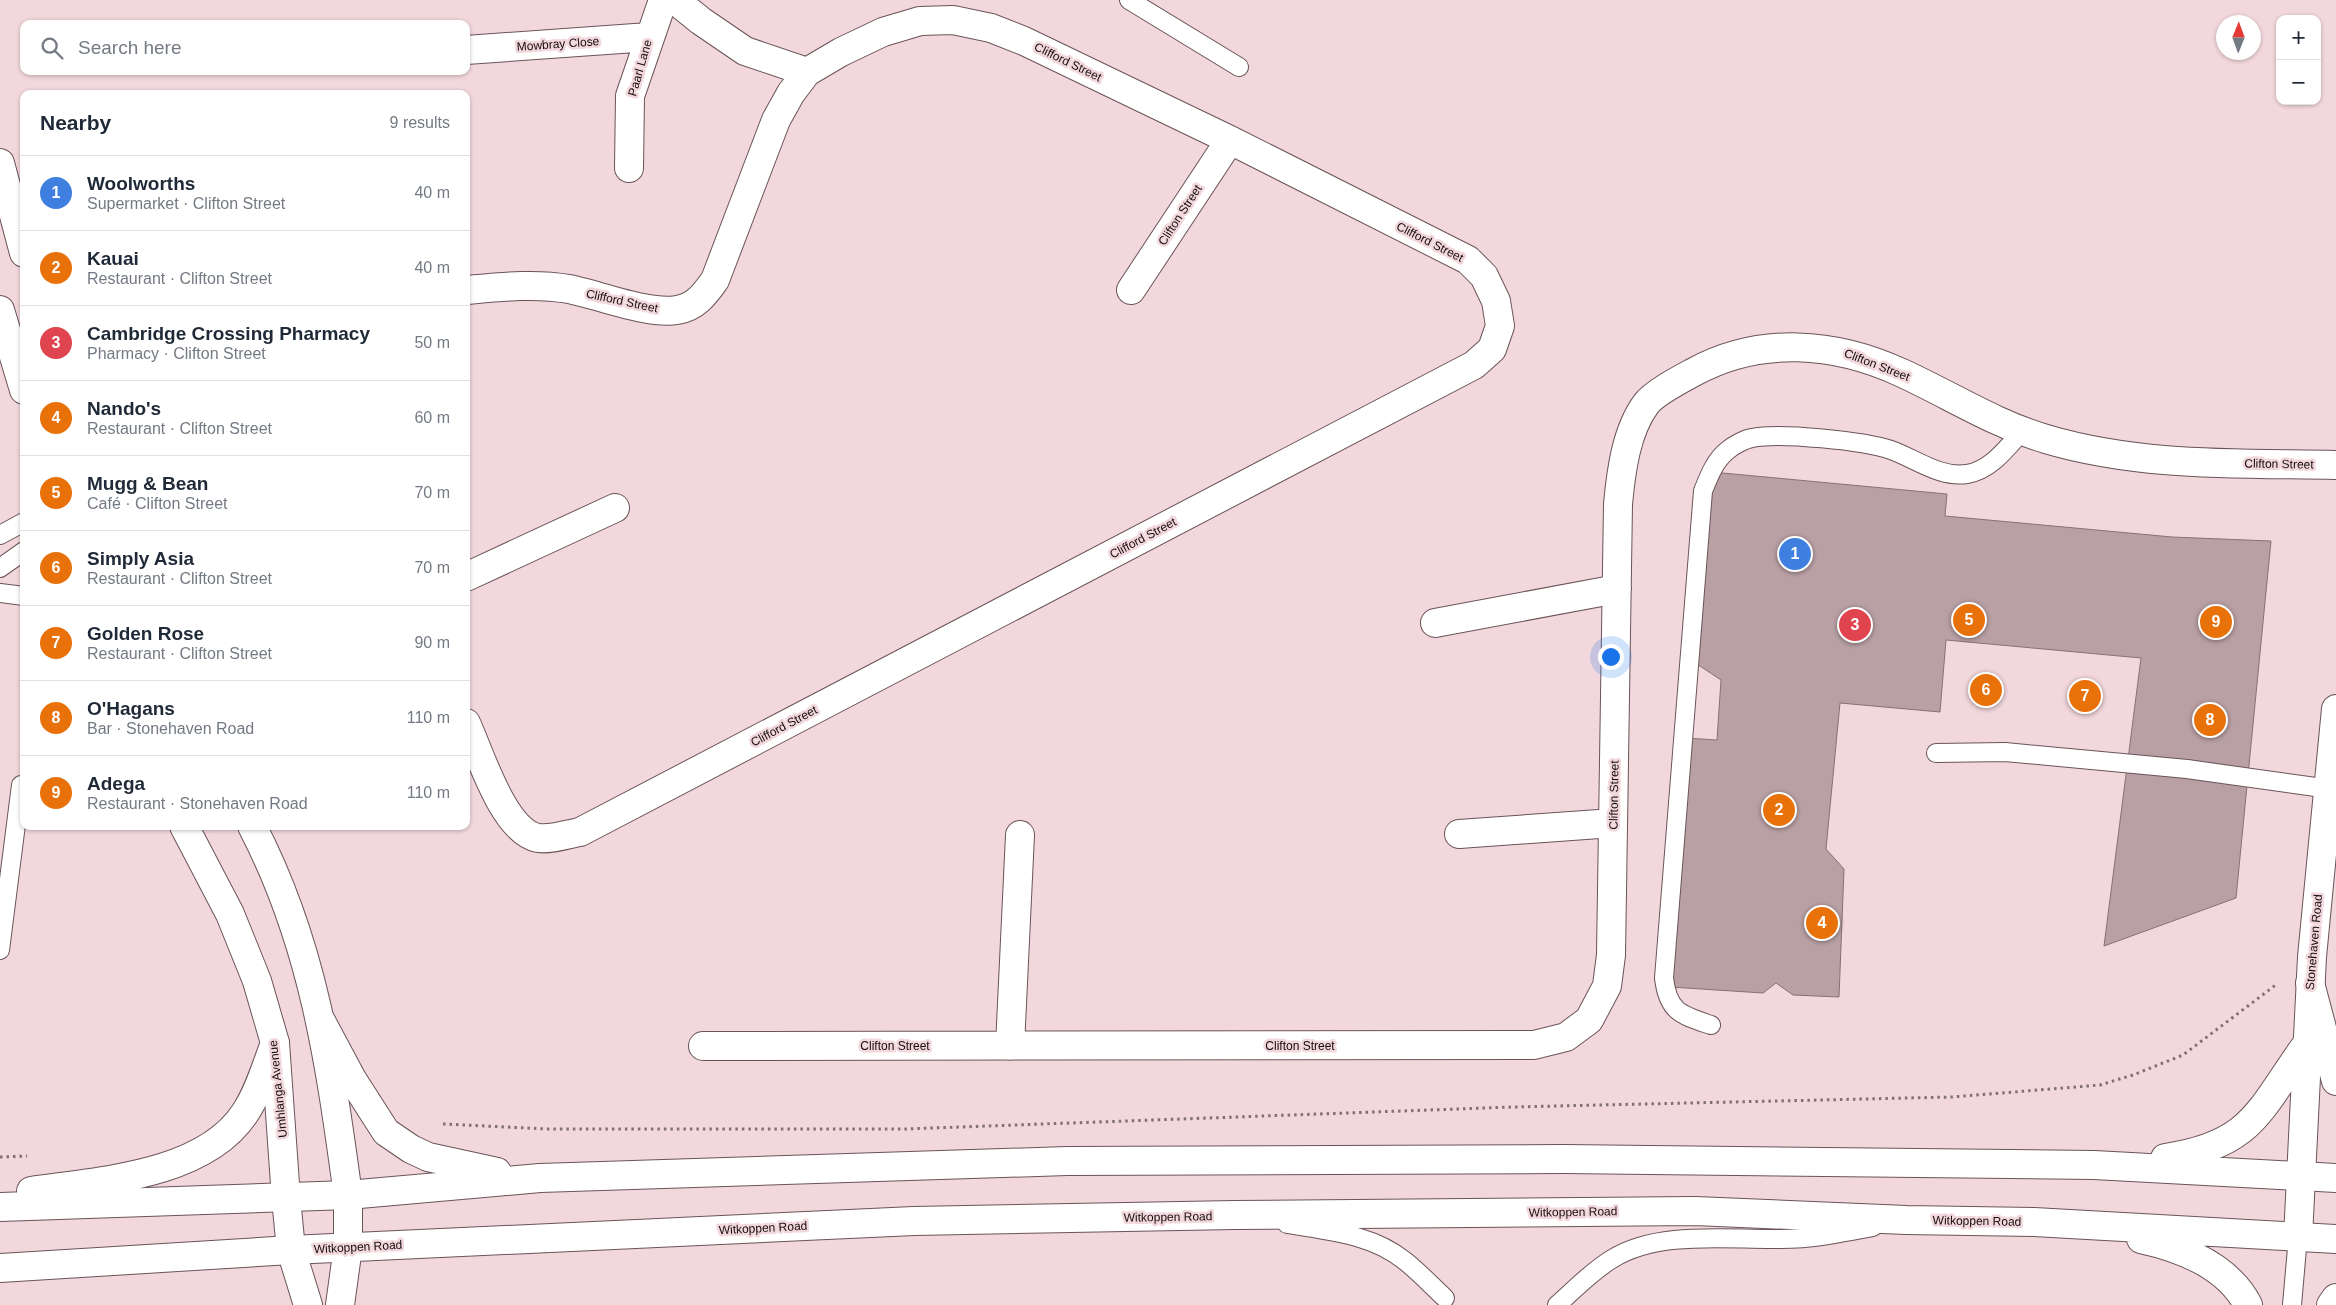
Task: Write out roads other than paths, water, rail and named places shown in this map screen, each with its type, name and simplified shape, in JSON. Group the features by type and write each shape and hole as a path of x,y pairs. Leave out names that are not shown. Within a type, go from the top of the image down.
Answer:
{"street":[{"name":"Paarl Lane","path":"629,168 630,96 663,0"},
{"path":"675,0 701,21 745,50 807,72"},
{"name":"Clifford Street","path":"470,290 525,286 566,289 650,309 676,310 690,306 703,297 715,280 776,120 791,93 807,72 841,52 884,32 920,21 953,20 991,28 1024,41 1230,140 1468,260 1484,276 1496,301 1500,326 1492,349 1474,365 580,832 538,838 519,830 505,812 470,732"},
{"name":"Mowbray Close","path":"470,50 649,37"},
{"name":"Clifton Street","path":"1131,290 1230,140"},
{"path":"0,163 20,238"},
{"path":"0,310 20,377"},
{"name":"Clifton Street","path":"703,1046 1534,1045 1566,1037 1590,1020 1607,986 1611,954 1618,504 1622,471 1630,439 1646,403 1679,380 1713,362 1753,350 1796,346 1848,352 1901,373 1986,416 2046,439 2103,452 2181,462 2336,465"},
{"path":"470,575 615,508"},
{"path":"1434,624 1617,588"},
{"name":"Stonehaven Road","path":"2298,1237 2311,970 2330,789 2336,709"},
{"path":"1459,834 1613,823"},
{"name":"Umhlanga Avenue","path":"186,830 230,914 257,981 275,1042 291,1250 308,1305"},
{"path":"254,830 274,868 303,949 321,1021 339,1127 348,1195 348,1247 340,1305"},
{"path":"1010,1046 1020,835"},
{"path":"2311,970 2336,1081"},
{"path":"321,1021 379,1122 396,1139 411,1149 442,1162 540,1178"},
{"path":"0,1196 142,1172 181,1161 210,1147 244,1115 275,1042"},
{"path":"2094,1165 2184,1155 2212,1148 2225,1141 2246,1127 2256,1117 2306,1045"},
{"path":"0,1207 348,1195 540,1178 1067,1161 1563,1159 2094,1165 2336,1178"},
{"name":"Witkoppen Road","path":"0,1268 348,1247 914,1221 1235,1215 1695,1211 1906,1220 2034,1222 2336,1239"},
{"path":"2034,1222 2131,1237 2181,1251 2221,1272 2240,1290 2248,1305"},
{"path":"2330,1305 2336,1298"}],"lane":[{"path":"1129,0 1239,67"},
{"path":"1711,1025 1676,1011 1666,997 1664,978 1703,491 1713,466 1728,450 1750,438 1779,435 1859,443 1890,450 1945,473 1967,474 1987,466 2023,430"},
{"path":"0,535 20,524"},
{"path":"0,568 20,554"},
{"path":"0,593 20,596"},
{"path":"1936,753 2005,752 2188,769 2330,789"},
{"path":"0,950 3,907 20,792"},
{"path":"1235,1215 1357,1236 1384,1247 1405,1261 1445,1298"},
{"path":"1557,1305 1613,1258 1646,1246 1678,1240 1716,1238 1780,1240 1816,1237 1906,1220"},
{"path":"2292,1305 2298,1237"}],"place":[{"name":"Woolworths","path":"1795,554"},
{"name":"Mugg & Bean","path":"1969,620"},
{"name":"Adega","path":"2216,622"},
{"name":"Cambridge Crossing Pharmacy","path":"1855,625"},
{"name":"Simply Asia","path":"1986,690"},
{"name":"Golden Rose","path":"2085,696"},
{"name":"O'Hagans","path":"2210,720"},
{"name":"Kauai","path":"1779,810"},
{"name":"Nando's","path":"1822,923"}]}
